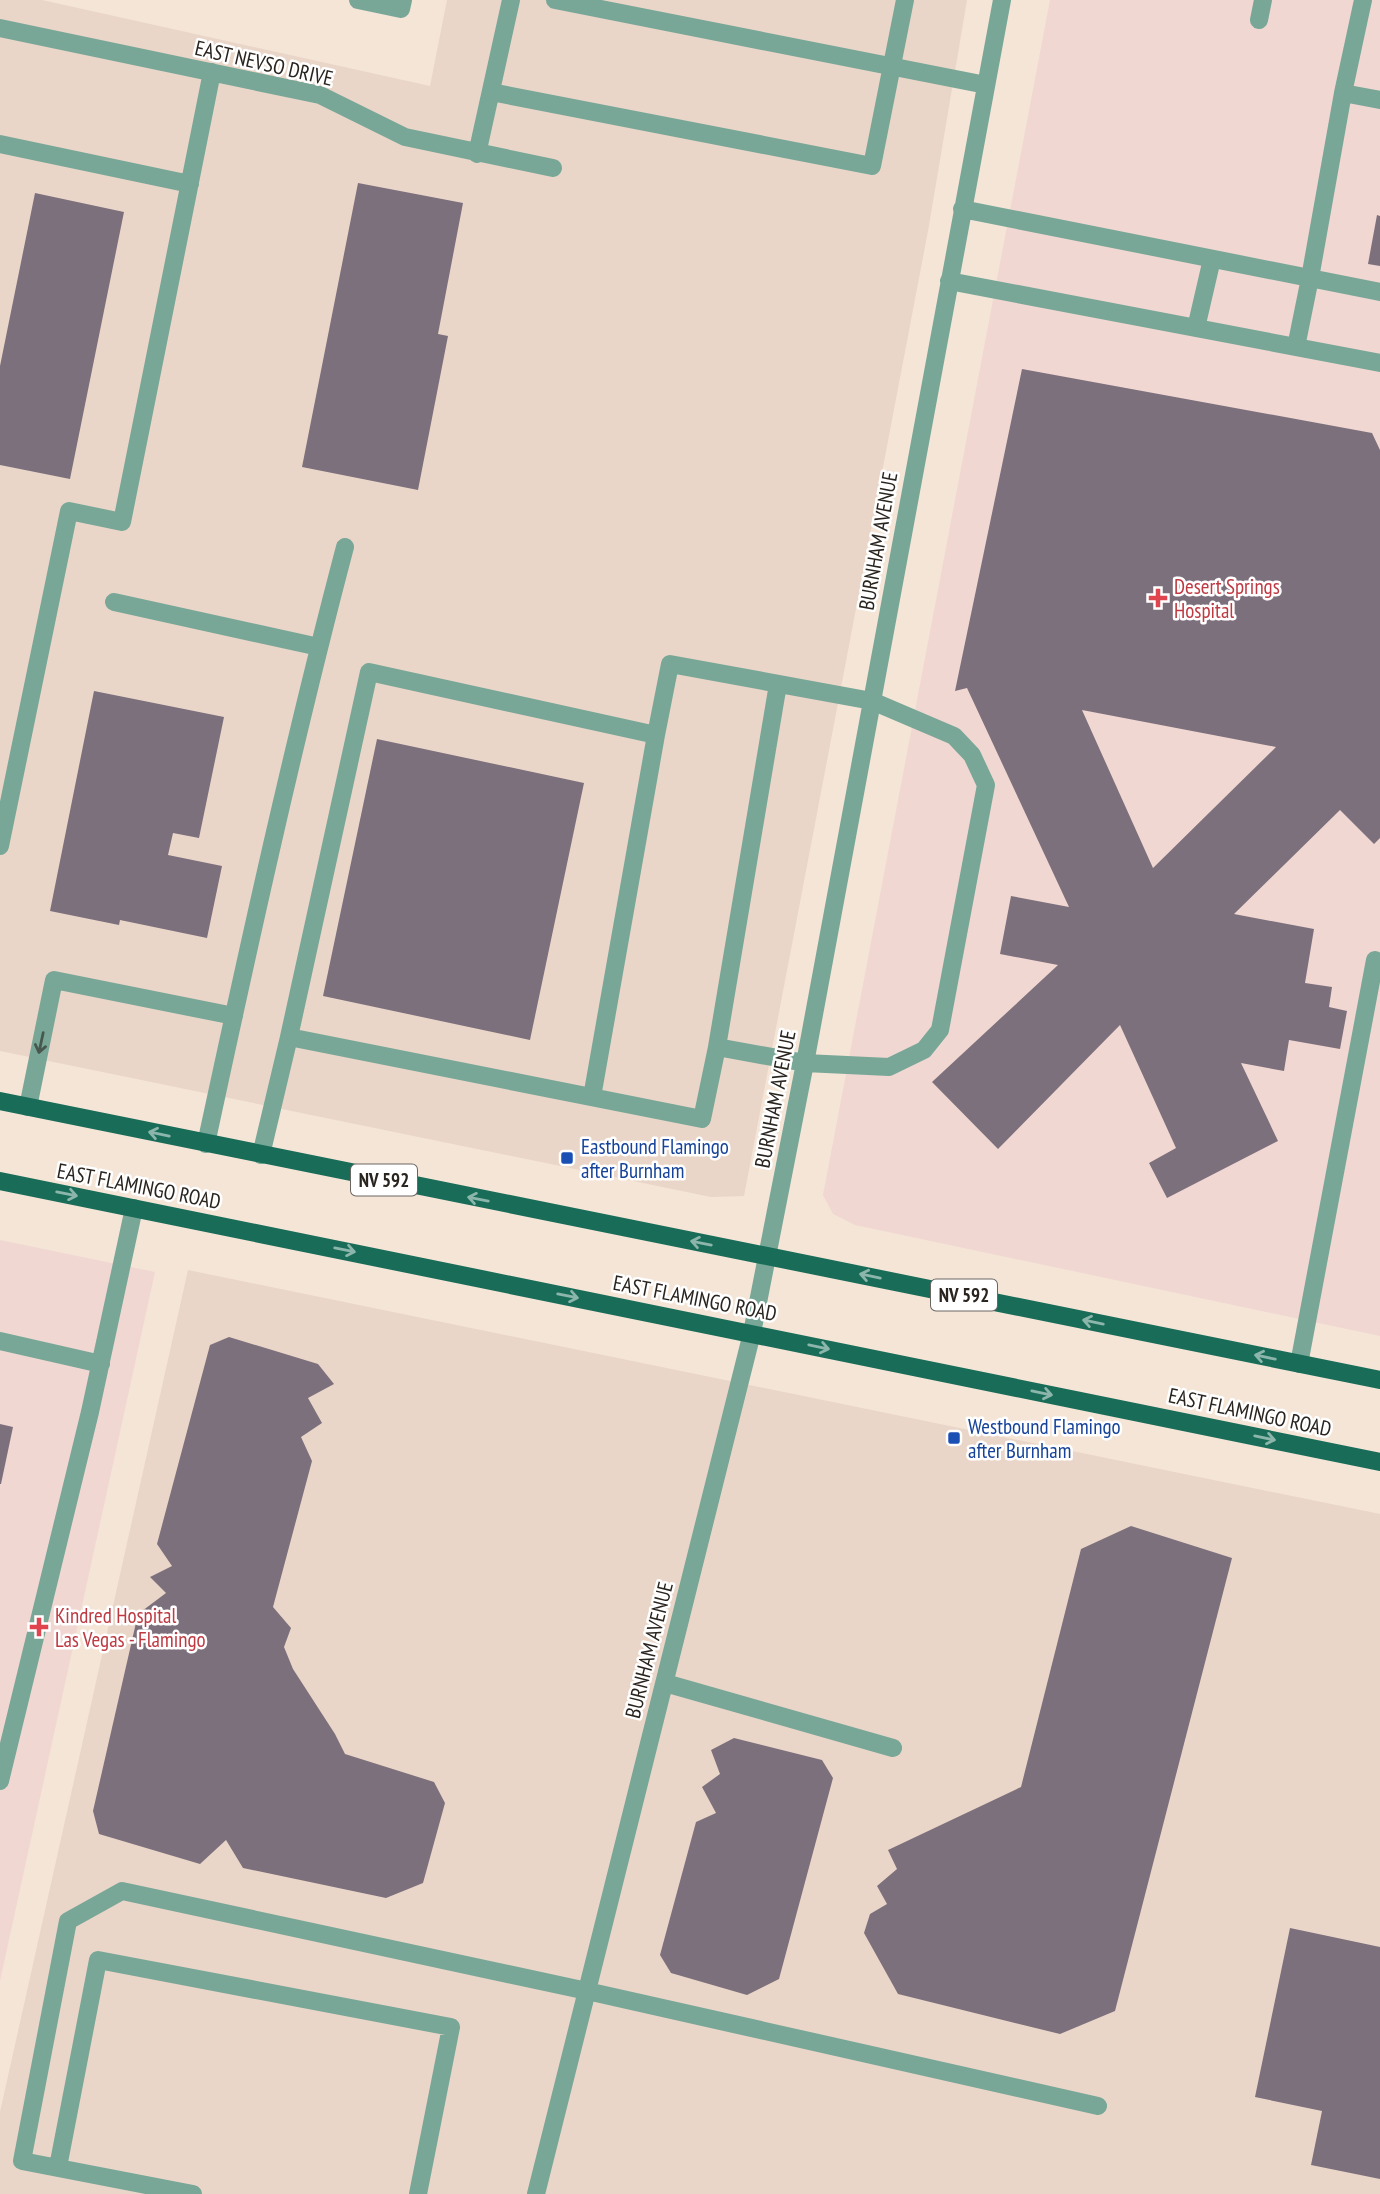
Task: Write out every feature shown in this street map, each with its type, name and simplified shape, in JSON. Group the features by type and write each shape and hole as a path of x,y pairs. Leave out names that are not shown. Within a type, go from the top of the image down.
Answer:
{"main road":[{"name":"NV 592","path":"0,1101 1380,1380"},
{"name":"EAST FLAMINGO ROAD","path":"0,1181 1380,1462"}],"street":[{"path":"358,0 401,9 403,0"},
{"path":"477,153 511,0"},
{"path":"555,0 986,85"},
{"path":"491,92 872,166 905,0"},
{"name":"BURNHAM AVENUE","path":"536,2194 752,1333 805,1063 1002,0"},
{"path":"1259,20 1263,0"},
{"path":"1296,347 1363,0"},
{"name":"EAST NEVSO DRIVE","path":"0,28 320,95 405,137 553,168"},
{"path":"0,846 8,770 69,511 122,522 212,72"},
{"path":"1343,93 1380,100"},
{"path":"0,144 190,184"},
{"path":"962,209 1380,292"},
{"path":"1196,328 1212,259"},
{"path":"949,281 1380,363"},
{"path":"206,1144 319,647 345,547"},
{"path":"114,602 319,647"},
{"path":"592,1097 670,664 872,701 954,736 972,755 986,785 940,1030 924,1050 889,1067 805,1063 717,1047"},
{"path":"261,1155 369,672 656,735"},
{"path":"289,1037 702,1119 717,1047 778,684"},
{"path":"1298,1364 1375,960"},
{"path":"28,1107 54,980 234,1016"},
{"path":"0,1781 101,1364 134,1208"},
{"path":"0,1341 101,1364"},
{"path":"664,1683 893,1748"},
{"path":"193,2194 22,2161 68,1921 122,1891 587,1991 1098,2106"},
{"path":"58,2168 98,1960 451,2027 418,2194"}],"shaded area":[{"path":"0,0 42,0 430,86 447,0 967,0 928,231 744,1196 711,1197 0,1051"},
{"name":"Desert Springs Hospital","path":"1050,0 1380,0 1380,1336 855,1225 833,1214 823,1195"},
{"name":"Kindred Hospital Las Vegas - Flamingo","path":"0,1240 155,1272 0,1981"},
{"path":"188,1270 1380,1514 1380,2194 0,2194 0,2112"}],"building":[{"path":"358,183 463,203 438,334 448,336 418,490 302,467"},
{"path":"35,193 124,212 70,479 0,465 0,366"},
{"path":"1377,215 1380,216 1380,266 1368,264"},
{"path":"1022,369 1372,433 1380,450 1380,838 1374,844 1340,810 1234,914 1314,929 1305,983 1332,987 1329,1007 1347,1011 1340,1049 1289,1040 1284,1071 1241,1063 1278,1141 1167,1198 1149,1163 1176,1148 1120,1025 998,1149 932,1082 1058,965 1000,954 1011,896 1069,907 967,688 955,691","holes":["1082,710 1276,747 1153,868"]},
{"path":"94,691 224,717 199,838 173,833 168,855 222,866 207,938 120,920 119,925 50,911"},
{"path":"377,739 584,783 530,1040 323,996"},
{"path":"229,1337 318,1364 334,1384 308,1398 322,1423 301,1437 312,1461 273,1607 291,1628 284,1647 293,1669 345,1754 434,1782 445,1803 423,1883 386,1898 243,1868 226,1840 200,1864 99,1834 93,1811 138,1614 166,1593 150,1577 172,1566 157,1544 210,1345"},
{"path":"0,1424 13,1427 1,1484 0,1484"},
{"path":"1131,1526 1232,1558 1115,2011 1060,2034 898,1994 864,1933 870,1914 887,1904 877,1886 897,1869 888,1850 1021,1787 1081,1549"},
{"path":"734,1738 822,1760 833,1778 779,1979 747,1995 671,1973 660,1955 696,1822 716,1813 702,1787 720,1774 711,1750"},
{"path":"1290,1928 1380,1947 1380,2179 1311,2165 1322,2111 1255,2097"}],"place":[{"name":"Desert Springs Hospital","path":"1158,598"},
{"name":"Eastbound Flamingo after Burnham","path":"567,1158"},
{"name":"Westbound Flamingo after Burnham","path":"954,1438"},
{"name":"Kindred Hospital Las Vegas - Flamingo","path":"39,1627"}]}
